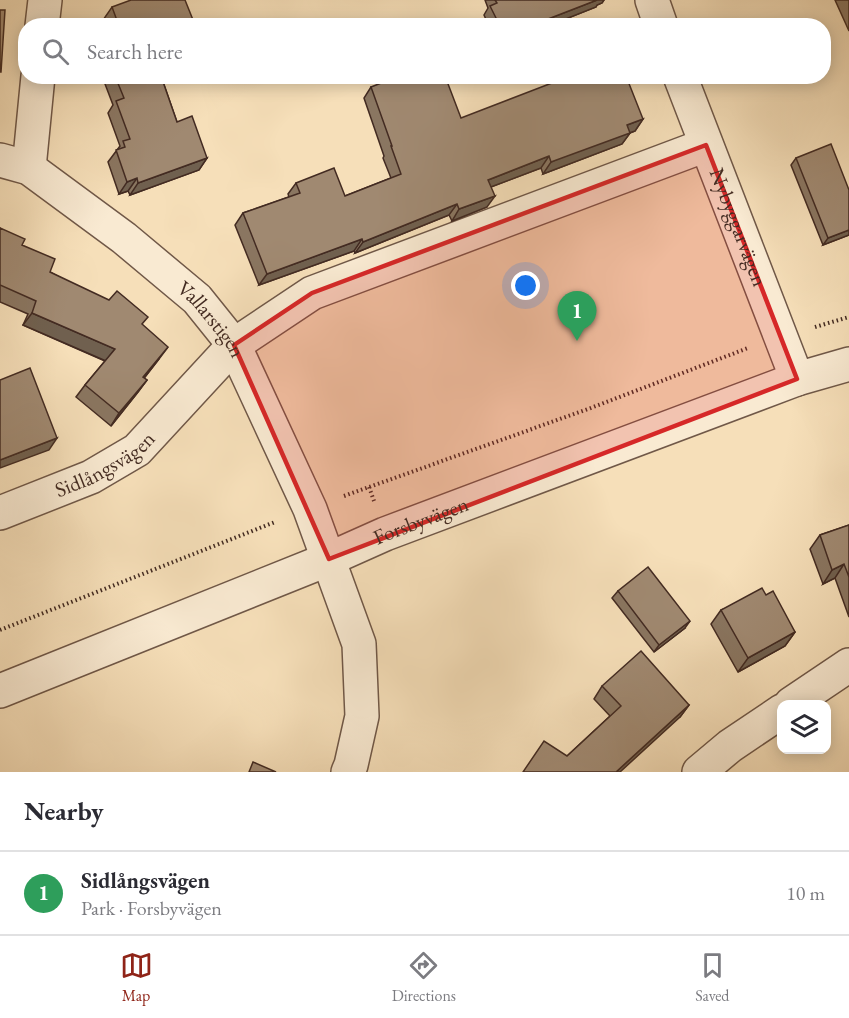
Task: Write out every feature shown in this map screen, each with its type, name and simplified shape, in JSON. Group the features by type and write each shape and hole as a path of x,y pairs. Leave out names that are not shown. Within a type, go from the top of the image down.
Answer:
{"street":[{"path":"43,18 45,0"},
{"path":"651,0 658,18"},
{"path":"15,164 36,84"},
{"name":"Nybyggarvägen","path":"683,84 797,379"},
{"name":"Sidlångsvägen","path":"0,513 91,477 136,450 234,345 312,293 706,145"},
{"name":"Vallarstigen","path":"15,164 124,238 197,298 234,345 309,509 358,644 362,716 348,772"},
{"name":"Forsbyvägen","path":"0,691 329,559 385,534 797,379 849,364"},
{"path":"798,700 849,665"},
{"path":"699,772 730,746 777,714"}],"path":[{"path":"0,630 309,509 588,409 780,336"}],"highlighted area":[{"path":"706,145 797,379 329,559 234,345 312,293"}],"building":[{"path":"131,0 185,0 192,18 116,18 112,7"},
{"path":"495,0 597,0 551,18 496,18 490,6 497,3"},
{"path":"0,10 5,10 1,72 0,72"},
{"path":"118,84 164,84 177,122 192,116 207,158 138,183 137,178 127,182 116,150 125,147 123,141 130,139 116,101 124,98"},
{"path":"379,84 448,84 461,118 549,84 629,84 643,119 627,125 630,133 551,162 549,156 488,180 495,196 459,209 457,204 363,242 362,239 267,274 243,213 300,193 296,183 334,168 345,196 401,174 371,87"},
{"path":"831,144 849,190 849,230 828,238 796,158"},
{"path":"0,228 25,239 22,245 55,259 50,272 109,300 117,291 148,317 142,324 168,347 143,377 147,380 119,413 85,385 115,349 32,313 36,301 0,285"},
{"path":"30,368 57,438 0,460 0,380"},
{"path":"849,525 849,577 844,564 832,570 820,535"},
{"path":"648,567 690,621 659,645 618,591"},
{"path":"762,588 766,595 773,591 795,632 748,658 721,610"},
{"path":"641,651 689,705 616,772 523,772 544,741 567,756 621,706 602,686"},
{"path":"253,762 276,772 249,772"}],"place":[{"name":"Sidlångsvägen","path":"577,341"}]}
